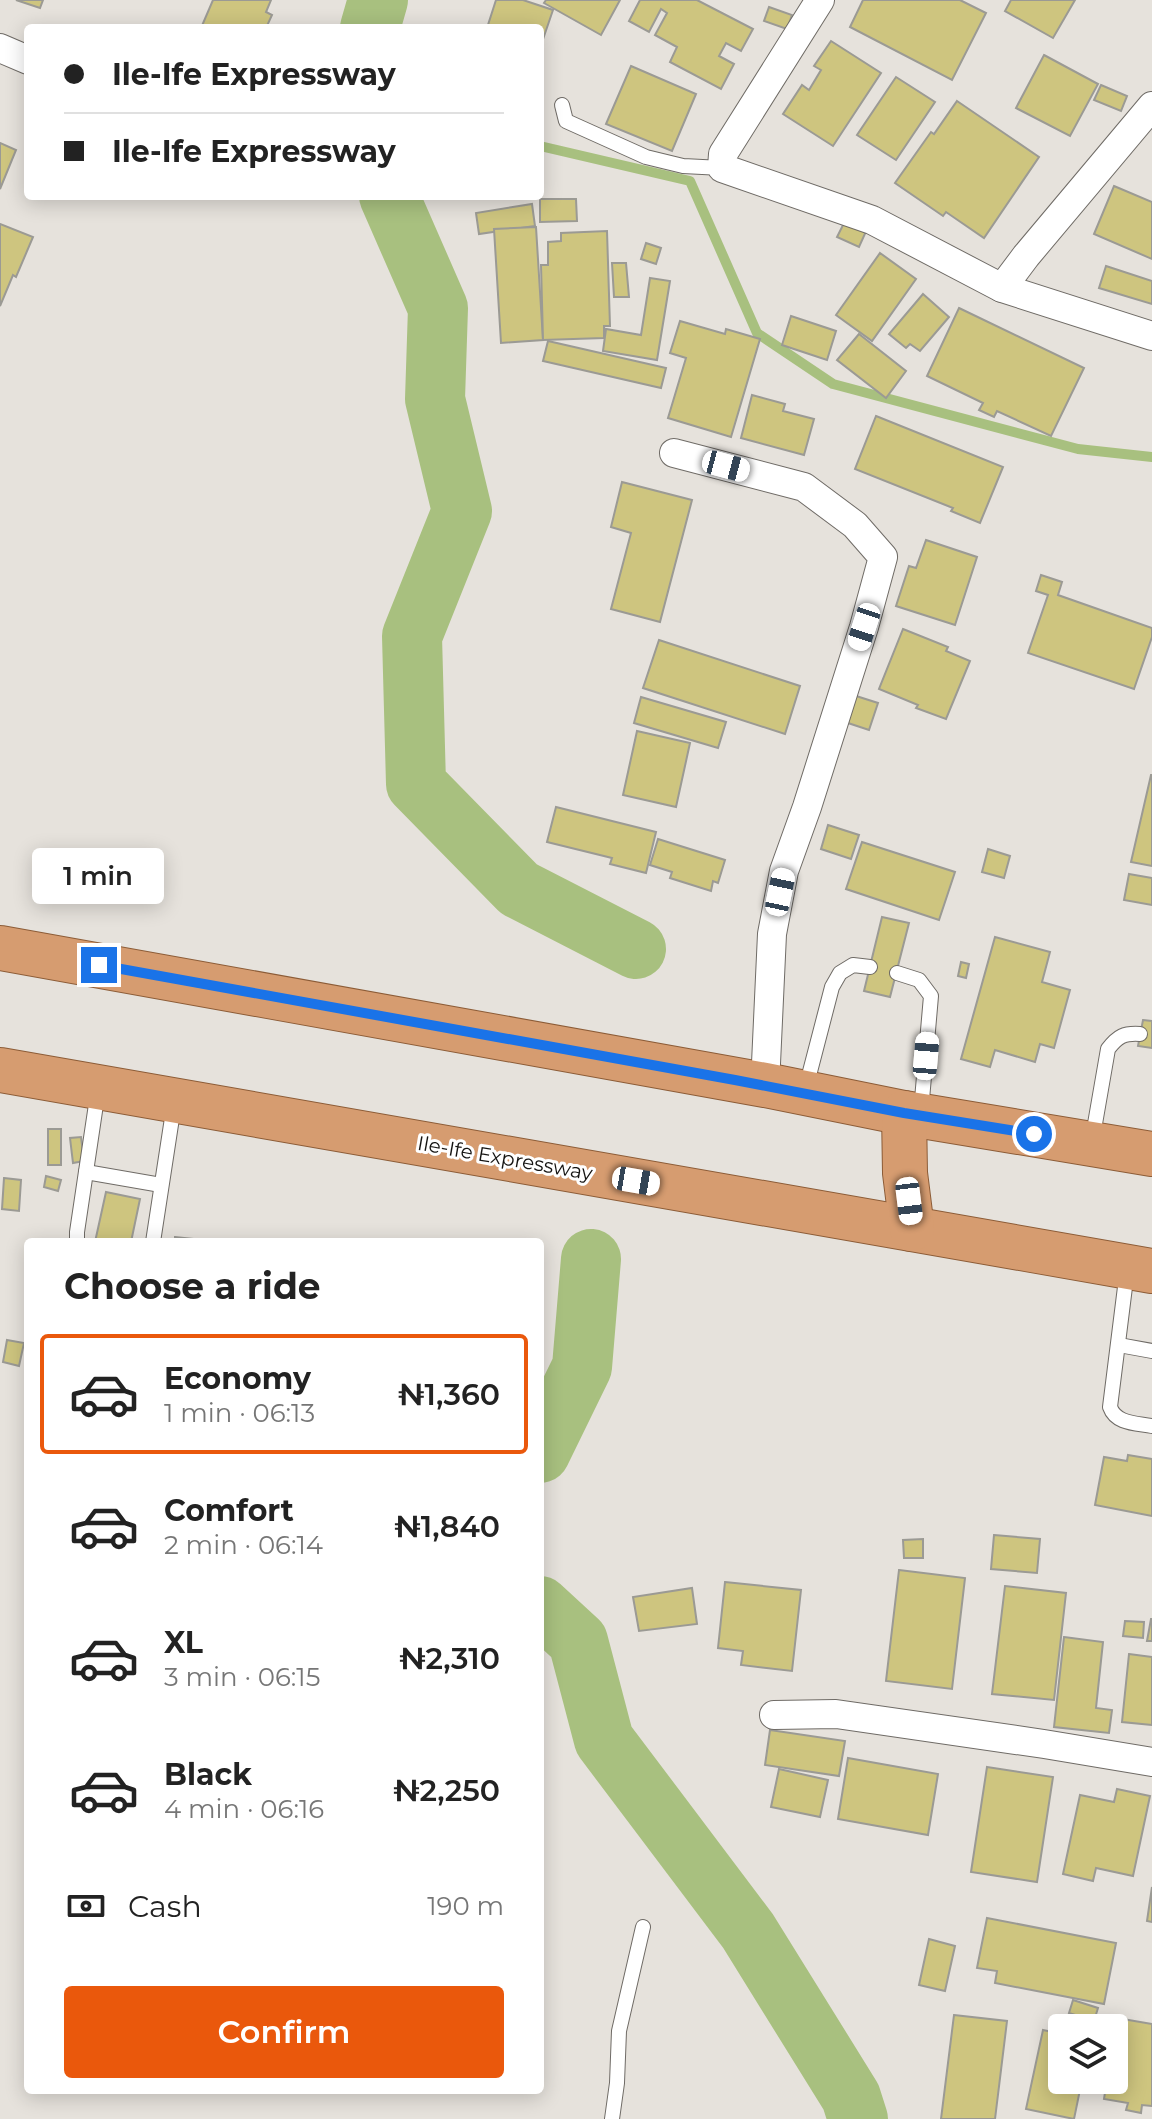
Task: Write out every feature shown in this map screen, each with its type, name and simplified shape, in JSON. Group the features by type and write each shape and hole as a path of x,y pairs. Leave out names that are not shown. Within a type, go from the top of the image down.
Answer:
{"highway":[{"path":"0,948 913,1114 1152,1154"},
{"name":"Ile-Ife Expressway","path":"0,1070 1140,1269"},
{"path":"912,1229 905,1173 913,1114"}],"street":[{"path":"820,0 723,154 722,168 872,220 1002,288 1152,336"},
{"path":"0,48 24,58"},
{"path":"1002,288 1152,106"},
{"path":"674,453 804,487 855,525 883,557 860,641 784,871 772,934 785,1089"},
{"path":"774,1715 836,1714 1152,1762"}],"lane":[{"path":"562,105 566,121 646,157 683,166 722,168"},
{"path":"785,1089 840,973 853,965 870,967"},
{"path":"897,973 919,980 931,996 913,1114"},
{"path":"1091,1143 1108,1049 1116,1038 1127,1033 1140,1034"},
{"path":"77,1238 98,1087"},
{"path":"154,1238 175,1100"},
{"path":"86,1172 161,1185"},
{"path":"1140,1269 1119,1345 1110,1402 1113,1414 1119,1420 1152,1426"},
{"path":"1119,1345 1152,1351"},
{"path":"612,2119 619,2031 643,1927"}],"building":[{"path":"16,0 43,0 40,8"},
{"path":"213,0 271,0 266,12 272,15 268,24 203,24"},
{"path":"496,0 523,0 553,10 544,36 544,24 488,24"},
{"path":"546,0 620,0 601,35 544,3"},
{"path":"640,0 697,0 753,29 741,51 726,43 719,56 734,64 721,89 670,62 677,47 655,35 667,13 661,9 649,32 629,21"},
{"path":"863,0 960,0 986,13 952,80 850,27"},
{"path":"1011,0 1075,0 1053,38 1005,11"},
{"path":"769,7 792,15 787,29 764,21"},
{"path":"831,41 881,73 833,146 783,114 802,85 809,90 821,70 814,66"},
{"path":"1044,55 1098,84 1070,136 1016,108"},
{"path":"631,66 696,94 672,151 606,124"},
{"path":"896,77 935,102 896,160 857,135"},
{"path":"1101,85 1127,96 1121,111 1094,100"},
{"path":"957,101 1039,157 984,238 946,212 943,216 895,183"},
{"path":"0,143 16,150 0,189"},
{"path":"1114,186 1152,202 1152,259 1094,234"},
{"path":"576,199 577,221 540,222 540,200"},
{"path":"532,204 535,226 479,234 476,213"},
{"path":"847,217 868,227 859,247 837,237"},
{"path":"0,224 33,237 0,306"},
{"path":"536,227 543,340 501,343 494,229"},
{"path":"607,231 610,326 604,326 604,338 543,340 541,265 548,265 548,242 561,241 561,233"},
{"path":"646,243 661,248 656,264 641,259"},
{"path":"880,253 916,279 872,341 836,315"},
{"path":"612,263 626,263 629,297 614,297"},
{"path":"1106,266 1152,281 1152,304 1099,288"},
{"path":"650,278 670,281 657,360 603,351 606,329 641,335"},
{"path":"923,294 949,317 920,351 910,344 906,348 889,334"},
{"path":"959,308 1084,368 1051,436 997,411 994,417 979,410 983,403 927,376"},
{"path":"791,316 836,331 827,360 782,345"},
{"path":"680,321 725,334 726,329 760,339 731,437 668,418 686,358 670,353"},
{"path":"859,334 906,371 886,398 837,360"},
{"path":"548,341 666,368 661,388 543,361"},
{"path":"752,395 785,404 783,411 814,419 804,455 741,438"},
{"path":"876,416 1003,467 980,523 951,511 953,508 855,469"},
{"path":"622,482 692,500 660,622 611,609 631,533 611,527"},
{"path":"926,540 977,557 955,625 896,606 909,566 916,568"},
{"path":"1041,575 1062,582 1058,595 1152,628 1152,637 1134,689 1028,653 1048,595 1036,591"},
{"path":"903,629 948,647 946,651 970,661 946,719 879,689"},
{"path":"659,640 800,686 785,734 643,688"},
{"path":"853,695 878,703 869,730 845,722"},
{"path":"641,697 726,722 718,748 634,723"},
{"path":"637,731 690,743 676,807 623,795"},
{"path":"1152,775 1152,866 1131,862"},
{"path":"556,807 656,832 646,873 610,864 612,858 547,842"},
{"path":"828,825 859,835 851,859 821,849"},
{"path":"658,839 725,860 718,883 713,881 711,891 670,878 672,872 650,865"},
{"path":"862,842 955,872 939,920 846,889"},
{"path":"988,849 1010,856 1004,878 982,872"},
{"path":"1129,874 1152,878 1152,905 1124,900"},
{"path":"882,917 909,923 890,997 864,991"},
{"path":"995,937 1050,952 1042,982 1070,990 1054,1048 1040,1044 1035,1062 995,1050 990,1067 961,1059"},
{"path":"961,962 969,964 966,978 958,976"},
{"path":"1143,1020 1152,1021 1152,1048 1138,1046"},
{"path":"48,1129 61,1129 61,1165 48,1165"},
{"path":"81,1137 84,1161 73,1163 70,1138"},
{"path":"46,1176 61,1180 58,1191 44,1187"},
{"path":"4,1178 21,1180 19,1211 2,1209"},
{"path":"106,1192 140,1199 132,1238 96,1238"},
{"path":"7,1340 24,1343 19,1366 3,1362"},
{"path":"1128,1455 1152,1459 1152,1516 1095,1505 1104,1457 1127,1461"},
{"path":"994,1535 1040,1539 1037,1573 991,1569"},
{"path":"923,1539 923,1558 904,1558 903,1540"},
{"path":"899,1570 965,1578 952,1689 886,1681"},
{"path":"725,1582 801,1590 792,1671 741,1665 743,1651 718,1648"},
{"path":"1005,1586 1066,1593 1054,1700 992,1694"},
{"path":"692,1588 697,1624 639,1631 633,1597"},
{"path":"1151,1619 1152,1641 1147,1641"},
{"path":"1125,1621 1144,1622 1143,1638 1123,1636"},
{"path":"1064,1637 1103,1642 1096,1708 1112,1710 1109,1733 1054,1727"},
{"path":"1129,1654 1152,1657 1152,1725 1122,1722"},
{"path":"770,1730 845,1741 839,1776 765,1765"},
{"path":"848,1758 938,1774 928,1835 838,1819"},
{"path":"987,1767 1053,1777 1037,1882 971,1872"},
{"path":"779,1769 828,1780 820,1817 771,1807"},
{"path":"1117,1789 1150,1796 1133,1876 1096,1868 1093,1881 1063,1874 1080,1795 1114,1802"},
{"path":"1152,1887 1152,1922 1147,1921"},
{"path":"987,1918 1116,1943 1104,2004 995,1983 997,1971 977,1968"},
{"path":"929,1939 955,1946 945,1991 919,1985"},
{"path":"1073,2000 1098,2008 1096,2014 1069,2013"},
{"path":"954,2015 1007,2021 995,2119 941,2119"},
{"path":"1128,2020 1152,2024 1152,2106 1142,2105 1141,2113 1126,2110 1128,2103 1104,2099 1105,2094 1128,2094"},
{"path":"1043,2030 1048,2031 1048,2094 1079,2094 1074,2119 1026,2109"}],"waterway":[{"path":"371,24 378,0"},
{"path":"544,147 690,181 757,333 833,384 1078,449 1152,457"},
{"path":"391,200 438,308 435,399 462,511 412,636 416,784 519,889 636,949"},
{"path":"391,202 396,200"},
{"path":"544,1445 582,1367 591,1259"},
{"path":"544,1610 578,1641 604,1740 748,1931 851,2097 858,2119"}],"route":[{"path":"99,965 904,1113 1034,1134"}]}
